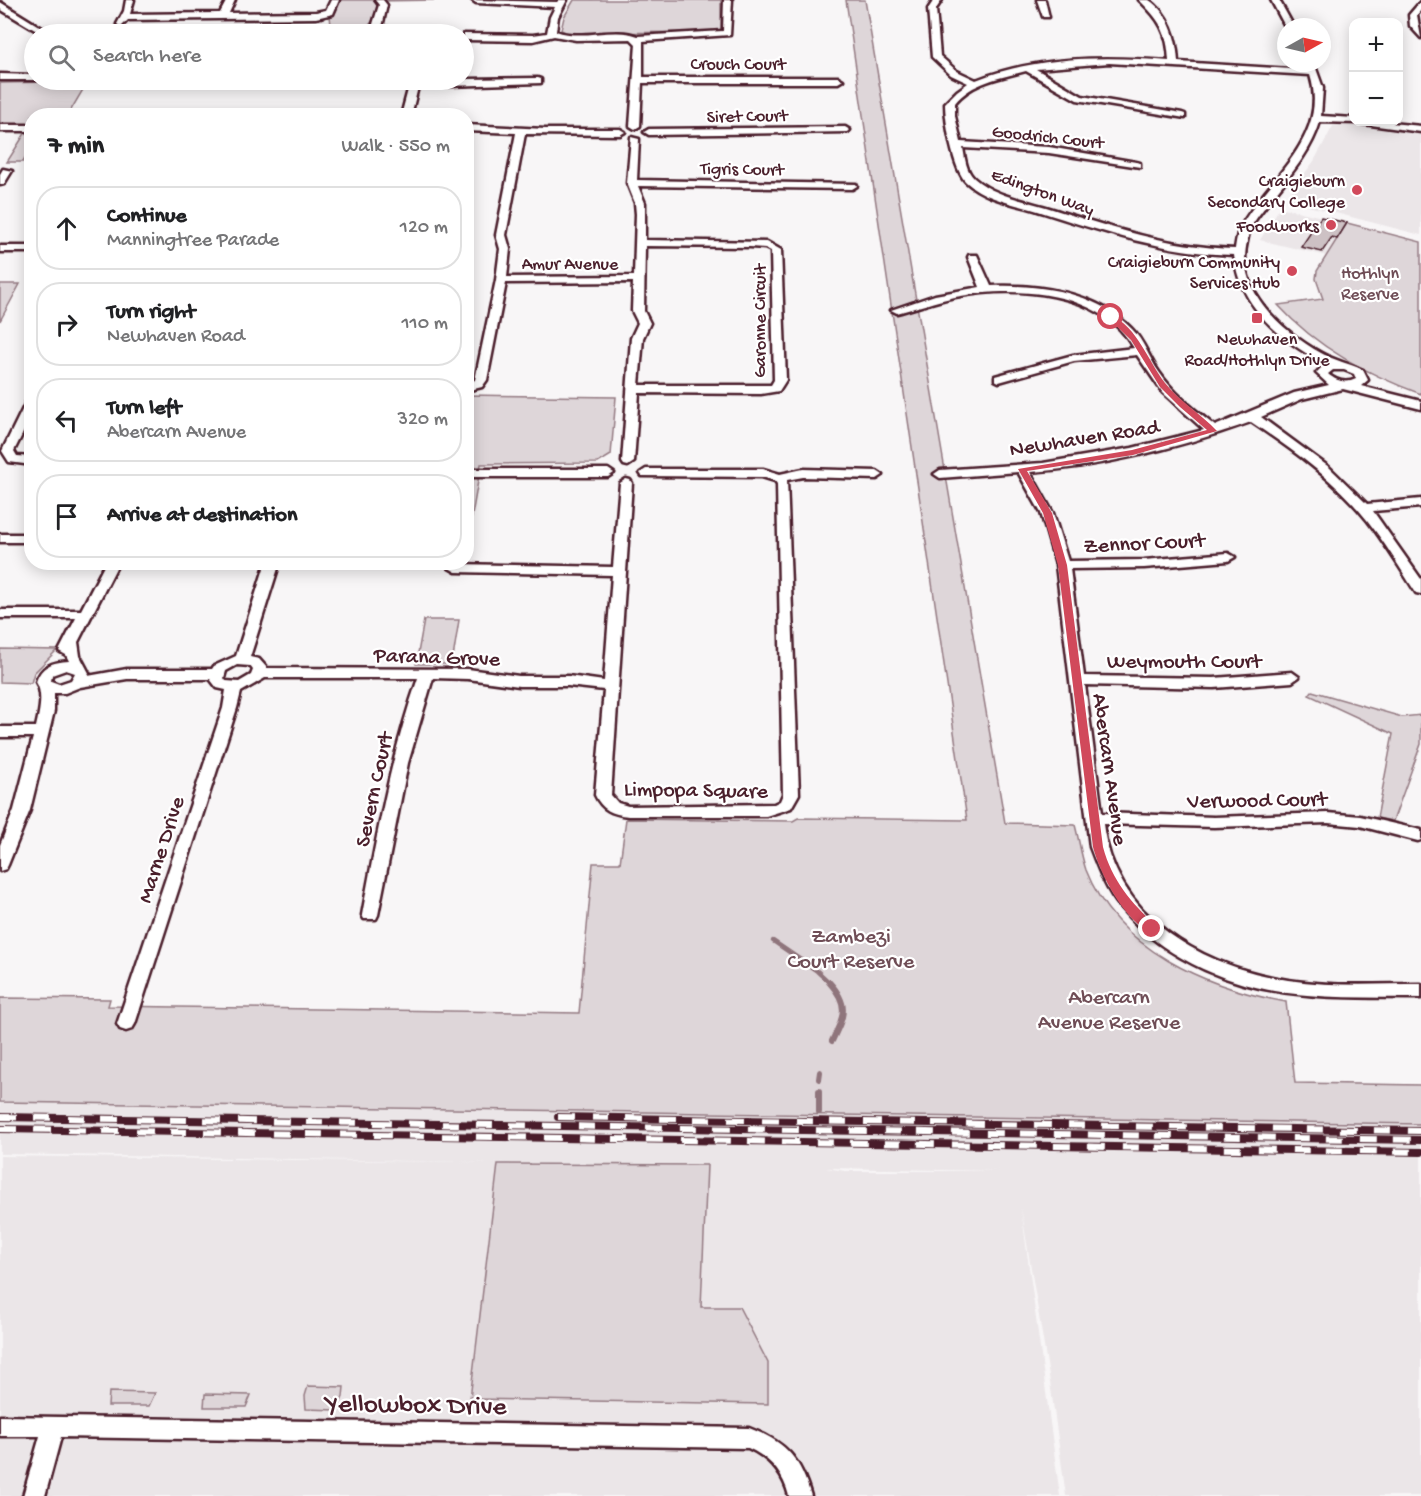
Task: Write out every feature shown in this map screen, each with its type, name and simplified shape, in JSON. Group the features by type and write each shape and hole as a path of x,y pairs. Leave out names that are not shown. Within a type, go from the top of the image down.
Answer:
{"street":[{"path":"121,24 130,0"},
{"path":"223,16 231,0"},
{"path":"125,17 323,14 330,12 335,0"},
{"path":"377,24 383,5 379,0"},
{"path":"476,0 513,4 561,2 551,30 553,34"},
{"path":"474,37 533,38 553,34 626,36 638,39 727,33 729,29 728,0"},
{"path":"938,0 934,5 932,15 936,57 954,73 975,83"},
{"path":"1041,0 1046,15"},
{"path":"1143,0 1159,13 1174,49 1174,63"},
{"path":"1275,0 1285,18"},
{"path":"1421,4 1413,15 1414,26 1421,35"},
{"path":"0,6 30,24"},
{"path":"635,126 639,80 640,42 638,39"},
{"name":"Edington Way","path":"1238,255 1139,240 993,194 970,180 964,172 950,116 950,103 975,83 1027,68 1106,59 1277,70"},
{"path":"1027,68 1080,98 1182,116"},
{"path":"1313,72 1319,93 1319,116 1303,148 1245,228 1238,255 1242,275 1255,301 1329,381 1421,405"},
{"path":"0,77 24,78"},
{"name":"Crouch Court","path":"639,80 838,80"},
{"path":"474,82 538,81"},
{"path":"407,108 409,90"},
{"path":"1319,116 1349,120"},
{"path":"474,129 521,132 620,132 624,128 635,126 649,132 646,136 634,139 625,137 620,132"},
{"path":"1396,126 1421,129"},
{"path":"0,128 24,128"},
{"name":"Siret Court","path":"649,132 845,130"},
{"path":"474,385 481,380 501,280 504,249 501,236 521,132"},
{"path":"627,462 637,338 644,323 638,311 640,203 632,183 634,139"},
{"name":"Goodrich Court","path":"957,145 1049,150 1136,165"},
{"path":"0,182 7,171"},
{"name":"Tigris Court","path":"632,183 852,186"},
{"name":"Garonne Circuit","path":"633,389 761,390 775,387 780,380 776,250 767,245 750,244 640,243"},
{"path":"0,249 24,249"},
{"path":"973,257 987,289"},
{"name":"Amur Avenue","path":"501,280 638,279"},
{"path":"897,310 947,295 987,289 1044,292 1083,303 1121,324 1162,385 1182,406 1213,431"},
{"path":"1296,344 1335,365 1355,370 1369,384 1395,397"},
{"path":"999,378 1060,360 1141,351"},
{"name":"Newhaven Road","path":"1298,396 1326,368 1335,365"},
{"path":"1345,386 1356,384 1362,377"},
{"name":"Newhaven Road","path":"940,474 1022,469 1133,452 1213,431 1252,417 1298,396 1345,386"},
{"path":"1252,417 1310,458 1363,508 1386,536 1421,590"},
{"path":"24,418 8,451 13,459 24,460"},
{"path":"608,473 613,466 627,462 640,465 646,473"},
{"name":"Abercarn Avenue","path":"1022,469 1047,513 1063,565 1094,818 1102,862 1115,890 1152,929 1182,950 1228,972 1289,987 1421,991"},
{"path":"474,473 608,473"},
{"path":"608,473 614,481 626,483 641,479 646,473"},
{"path":"646,473 763,473 780,478 803,473 876,475"},
{"name":"Limpopa Square","path":"626,483 603,795 611,807 628,811 766,812 779,809 788,803 791,794 783,484 780,478"},
{"path":"1363,508 1421,503"},
{"path":"0,538 24,538"},
{"name":"Zennor Court","path":"1063,565 1144,564 1228,557"},
{"path":"474,568 619,571"},
{"path":"0,865 7,830 22,810 47,711 46,686 43,678 71,643 109,570"},
{"path":"242,660 270,570"},
{"path":"0,614 87,614"},
{"path":"71,643 77,677"},
{"path":"242,660 254,662 260,669 254,681 234,687 222,685 217,674 223,666 242,660"},
{"path":"51,669 69,665 77,677"},
{"name":"Parana Grove","path":"260,673 468,674 519,681 568,681 611,686"},
{"path":"46,686 55,689 77,677 127,674 217,674"},
{"name":"Severn Court","path":"370,915 400,759 411,715 427,674"},
{"path":"47,711 77,677"},
{"name":"Weymouth Court","path":"1077,680 1214,683 1292,677"},
{"name":"Marne Drive","path":"126,1024 230,708 234,687"},
{"path":"0,732 41,732"},
{"name":"Verwood Court","path":"1094,818 1214,822 1328,818 1360,821 1418,835"},
{"name":"Yellowbox Drive","path":"0,1426 749,1438 767,1445 782,1458 793,1475 800,1496"},
{"path":"34,1496 53,1427"}],"shaded area":[{"name":"Craigieburn Secondary College","path":"1341,124 1421,134 1421,235 1285,200 1314,161 1333,126"},
{"path":"1280,207 1347,223 1327,256 1260,240"},
{"path":"0,1102 1421,1124 1421,1496 1066,1496 1021,1208 1060,1496 0,1496 0,1156 534,1163 0,1154","holes":["826,1168 998,1171 846,1171"]}],"green space":[{"path":"340,0 443,0 375,1 376,13 370,24 331,24 330,15 336,11"},
{"path":"574,0 721,0 721,29 715,32 568,33 561,30 564,17"},
{"path":"846,0 865,0 1005,823 1075,825 1086,870 1100,898 1119,922 1142,943 1168,961 1226,987 1286,1002 1295,1083 1421,1085 1421,1124 0,1102 0,998 110,999 108,1006 579,1013 593,863 620,863 626,819 967,820"},
{"path":"0,83 24,83 24,90 83,90 72,108 24,108 24,124 0,124"},
{"path":"24,135 23,162 7,162"},
{"name":"Hothlyn Reserve","path":"1347,223 1421,242 1421,394 1381,378 1326,347 1278,305 1323,299 1316,279 1317,271"},
{"path":"0,284 20,284 0,321"},
{"path":"474,395 616,397 611,455 598,463 481,464 474,504"},
{"path":"424,620 459,620 452,664 416,664"},
{"path":"0,649 57,650 34,673 31,683 0,682"},
{"path":"1312,691 1402,717 1421,715 1421,744 1393,821 1377,818 1393,734 1309,695"},
{"path":"498,1164 707,1165 701,1307 739,1307 768,1363 768,1404 470,1399"},
{"path":"308,1386 344,1387 343,1397 337,1410 306,1409 305,1396"},
{"path":"109,1392 155,1393 149,1406 108,1406"},
{"path":"205,1394 251,1395 246,1407 204,1407"}],"building":[{"path":"1321,217 1347,223 1337,239 1332,237 1322,252 1301,247"}],"waterway":[{"path":"773,941 817,971 830,983"},
{"path":"830,983 840,997 843,1011 832,1041"},
{"path":"819,1079 820,1072"},
{"path":"819,1091 819,1112"}],"railway":[{"path":"0,1117 1421,1140"},
{"path":"558,1117 1421,1131"},
{"path":"0,1129 1421,1152"}],"place":[{"name":"Craigieburn Secondary College","path":"1357,190"},
{"name":"Foodworks","path":"1331,225"},
{"name":"Craigieburn Community Services Hub","path":"1292,271"},
{"name":"Newhaven Road/Hothlyn Drive","path":"1257,318"}],"route":[{"path":"1111,317 1134,338 1162,385 1182,406 1213,431 1133,452 1022,469 1054,528 1063,565 1098,847 1102,862 1115,890 1137,916 1152,929"}],"park label":[{"name":"Zambezi Court Reserve","path":"851,946"},
{"name":"Abercarn Avenue Reserve","path":"1109,1008"}]}
